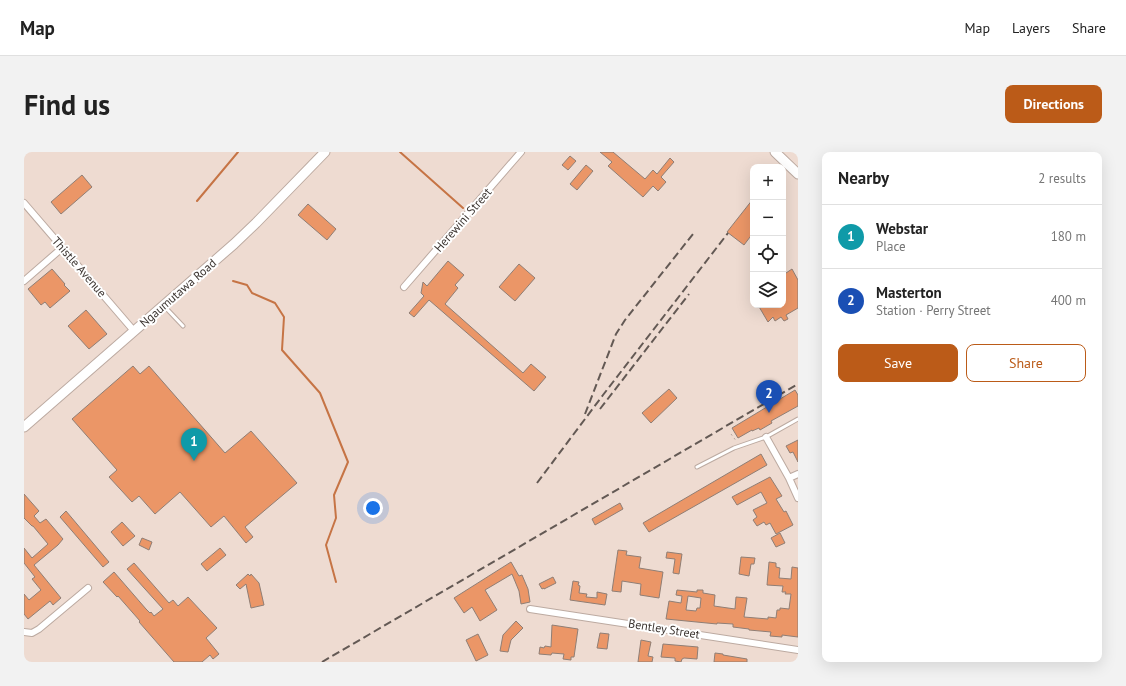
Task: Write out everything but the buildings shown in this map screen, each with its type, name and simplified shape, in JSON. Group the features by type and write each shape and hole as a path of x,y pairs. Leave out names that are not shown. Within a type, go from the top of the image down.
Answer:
{"main road":[{"name":"Ngaumutawa Road","path":"24,427 245,233 325,152"},
{"path":"775,152 798,174"}],"street":[{"name":"Herewini Street","path":"404,287 521,152"},
{"name":"Thistle Avenue","path":"24,204 134,331"},
{"path":"24,281 62,248"},
{"path":"766,437 789,478 798,498"},
{"path":"789,478 798,474"},
{"path":"24,632 32,633 39,629 88,588"},
{"name":"Bentley Street","path":"530,609 798,650"}],"lane":[{"path":"164,305 182,326"},
{"path":"697,467 734,448 766,437 798,419"}],"path":[{"path":"732,434 739,446"}],"waterway":[{"path":"197,201 238,152"},
{"path":"400,152 463,208"},
{"path":"233,281 247,285 252,293 275,303 284,317 282,350 320,393 348,462 334,495 336,518 326,545 336,582"}],"railway":[{"path":"537,483 728,233"},
{"path":"585,414 616,334 625,320 693,234"},
{"path":"600,409 689,294"},
{"path":"322,662 798,384"}],"place":[{"name":"Masterton","path":"769,413"},
{"name":"Webstar","path":"194,461"}]}
